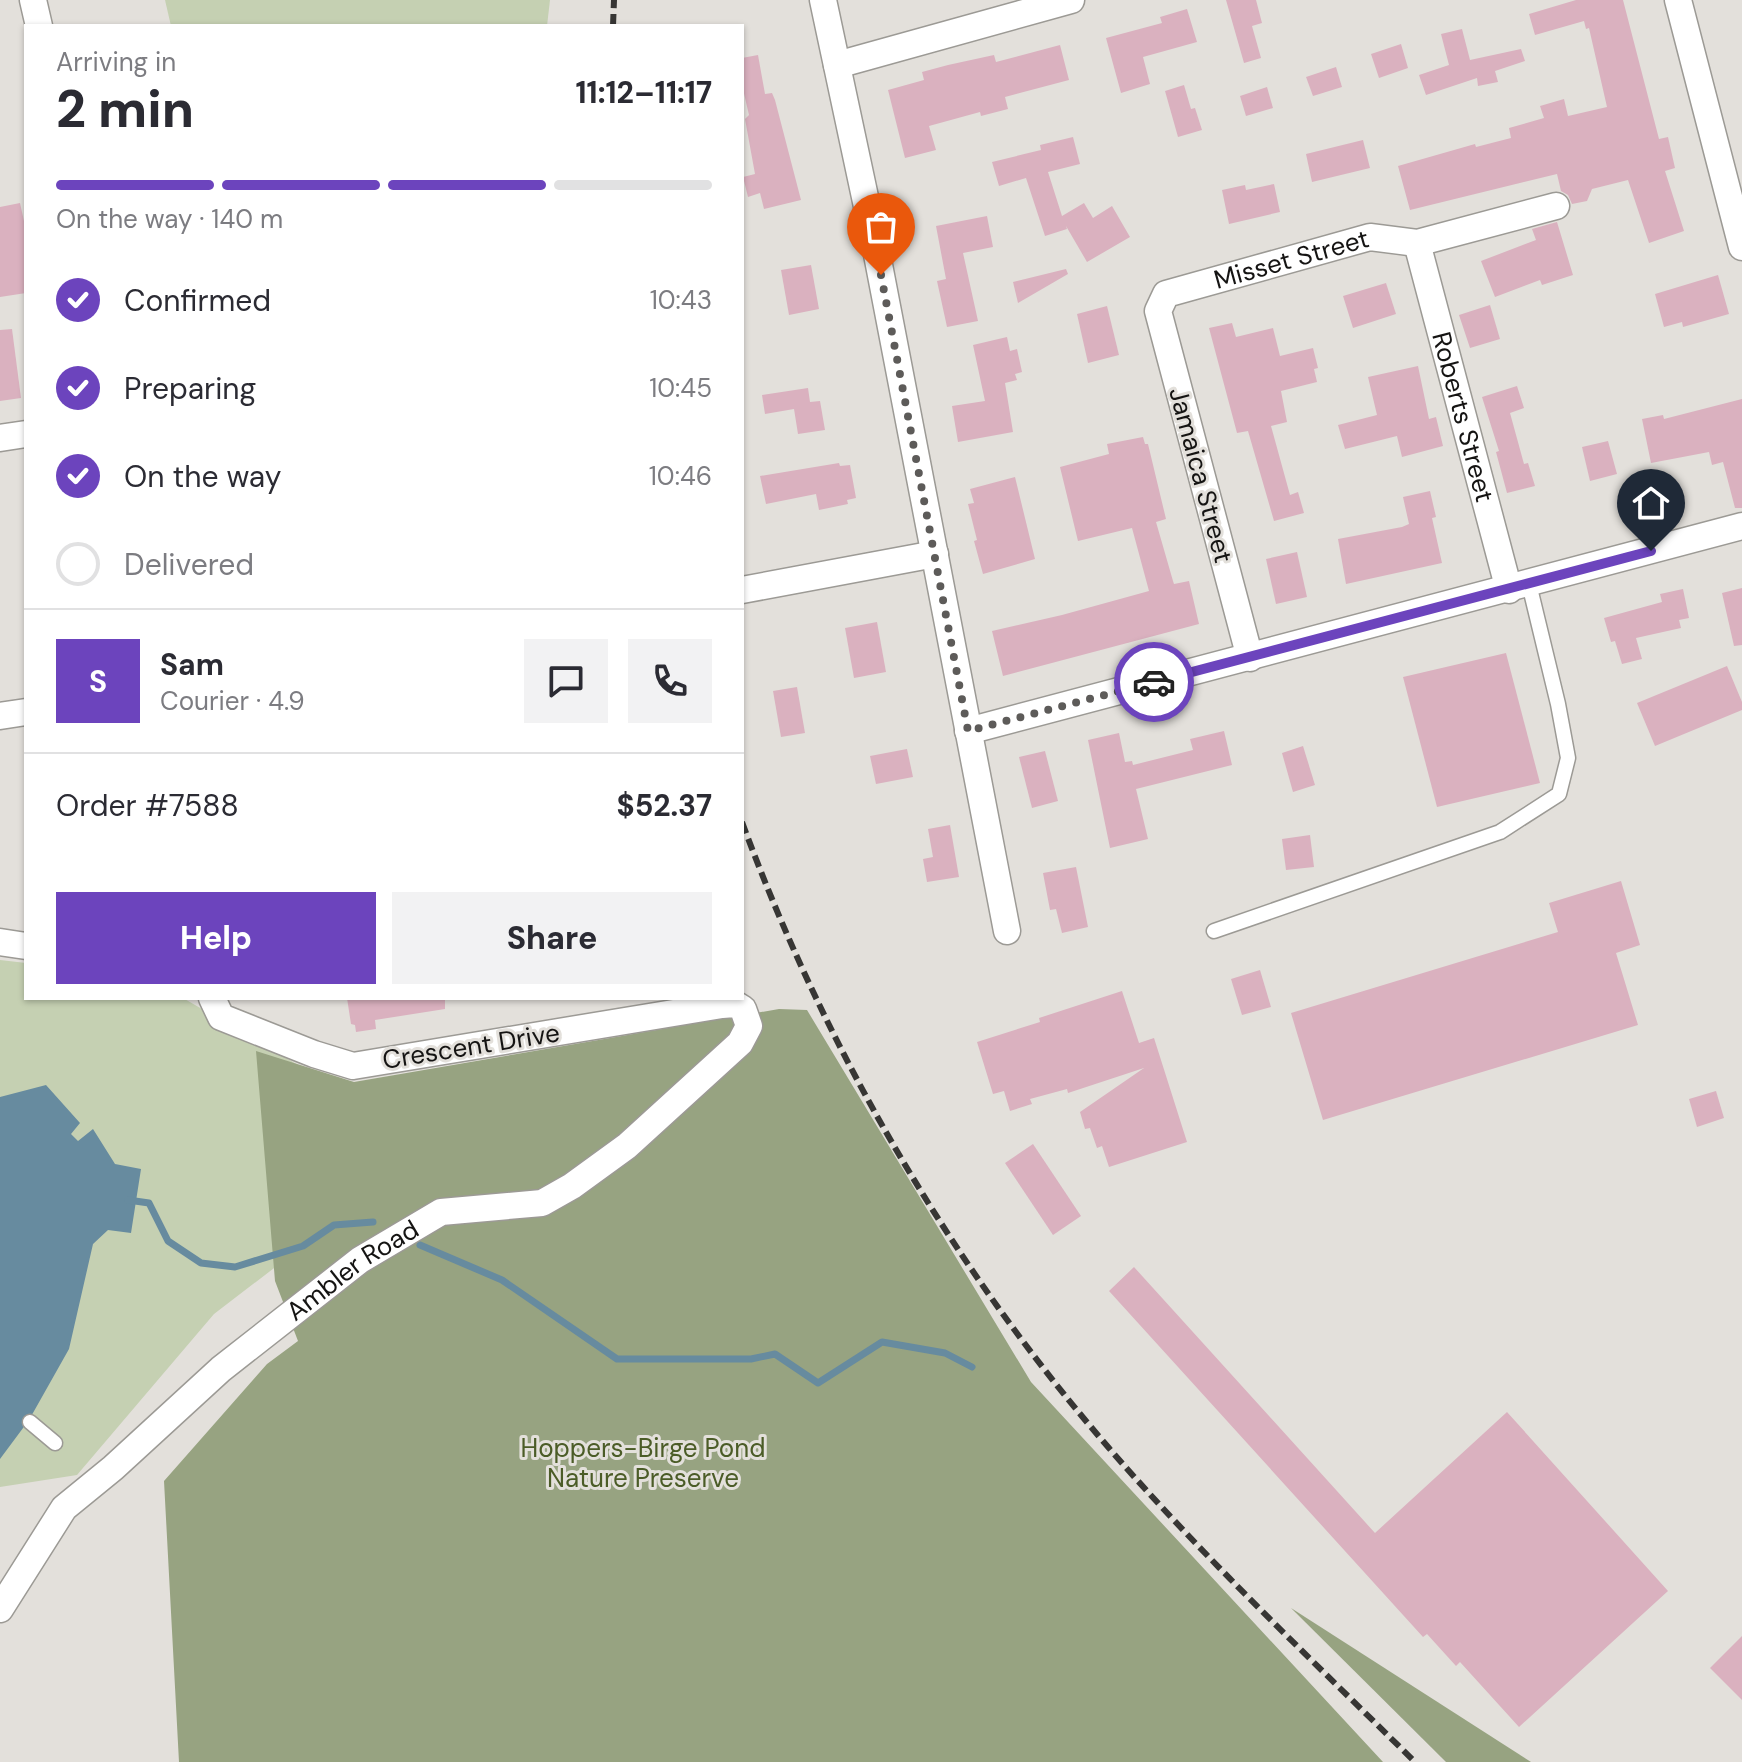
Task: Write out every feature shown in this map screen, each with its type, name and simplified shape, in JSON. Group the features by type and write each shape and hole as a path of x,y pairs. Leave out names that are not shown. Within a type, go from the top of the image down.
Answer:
{"street":[{"path":"33,0 39,24"},
{"path":"823,0 935,554 1007,931"},
{"path":"837,65 1071,0"},
{"path":"1678,0 1742,247"},
{"name":"Misset Street","path":"1166,294 1370,237 1417,243 1556,206"},
{"name":"Roberts Street","path":"1417,243 1519,587"},
{"name":"Jamaica Street","path":"1166,294 1158,311 1250,658"},
{"path":"0,438 24,434"},
{"path":"968,731 1742,526"},
{"path":"744,590 935,554"},
{"path":"0,716 24,712"},
{"path":"0,942 24,946"},
{"name":"Crescent Drive","path":"213,1000 221,1017 353,1066 632,1009 729,1004 739,1006 746,1013"},
{"name":"Ambler Road","path":"0,1609 64,1508 113,1468 221,1369 360,1260 441,1212 542,1203 572,1186 627,1146 740,1043 749,1026 746,1013"}],"lane":[{"path":"1214,931 1500,832 1559,794 1568,758 1558,704 1519,587"},
{"path":"30,1422 55,1443"}],"green space":[{"path":"165,0 550,0 547,24 171,24"},
{"path":"0,960 24,963 24,1000 186,1000 305,1069 354,1090 538,1059 715,1013 625,1084 380,1187 214,1314 77,1475 0,1487"},
{"name":"Hoppers-Birge Pond Nature Preserve","path":"779,1009 807,1010 1031,1382 1383,1762 179,1762 164,1481 267,1364 298,1341 275,1281 256,1051 354,1082"},
{"path":"1291,1608 1531,1762 1446,1762"}],"water":[{"path":"46,1085 80,1123 71,1134 78,1141 93,1129 115,1164 141,1169 131,1233 108,1230 93,1244 69,1349 29,1420 0,1459 0,1097"}],"building":[{"path":"1226,0 1256,0 1262,23 1252,26 1261,58 1244,63"},
{"path":"1576,0 1623,0 1659,139 1668,137 1675,168 1665,171 1684,231 1649,243 1628,180 1592,189 1587,201 1572,204 1568,195 1561,191 1557,174 1410,210 1398,166 1475,144 1476,147 1511,138 1509,128 1544,118 1540,106 1564,99 1568,116 1607,107 1589,28 1586,29 1584,21 1535,35 1529,14"},
{"path":"1187,9 1197,42 1143,57 1150,84 1121,93 1106,38 1162,23 1160,17"},
{"path":"1462,29 1470,60 1521,49 1525,61 1495,71 1498,82 1478,86 1477,78 1426,95 1419,75 1449,65 1441,34"},
{"path":"1401,44 1408,68 1379,78 1371,54"},
{"path":"1060,45 1069,80 1005,97 1008,109 981,116 980,112 929,126 936,150 905,158 888,90 924,80 922,72 948,65 994,55 996,62"},
{"path":"758,55 765,94 772,93 775,100 801,200 764,209 760,193 748,197 744,177 755,174 745,119 749,115 744,94 744,58"},
{"path":"1336,67 1342,87 1313,96 1306,77"},
{"path":"1184,85 1191,109 1195,108 1202,130 1178,137 1165,91"},
{"path":"1267,87 1273,108 1246,116 1240,96"},
{"path":"1073,137 1080,164 1048,172 1062,216 1084,203 1093,218 1112,206 1130,237 1087,262 1066,226 1067,229 1045,236 1026,178 999,186 992,162 1041,150 1040,145"},
{"path":"1363,140 1370,168 1312,182 1306,154"},
{"path":"1274,184 1280,212 1229,224 1222,190 1245,185 1246,190"},
{"path":"20,203 24,221 24,293 0,297 0,207"},
{"path":"987,216 993,247 963,253 978,321 947,327 937,281 946,279 936,226"},
{"path":"1557,222 1573,275 1542,285 1540,280 1495,297 1481,261 1536,240 1532,229"},
{"path":"811,265 819,309 789,315 781,270"},
{"path":"1066,269 1068,274 1018,303 1013,282"},
{"path":"1718,275 1729,314 1683,327 1682,322 1664,327 1655,294"},
{"path":"1386,283 1396,314 1353,328 1343,296"},
{"path":"1490,305 1500,339 1470,348 1459,315"},
{"path":"1107,306 1119,355 1088,363 1077,314"},
{"path":"1232,323 1236,337 1273,328 1280,356 1313,348 1318,368 1314,369 1317,382 1281,391 1287,422 1271,426 1290,495 1298,492 1304,513 1274,521 1248,431 1237,433 1209,328"},
{"path":"12,329 21,398 0,401 0,330"},
{"path":"1007,337 1010,351 1017,349 1022,372 1015,374 1017,380 1005,383 1013,432 958,442 952,406 985,401 973,345"},
{"path":"1418,366 1429,419 1436,417 1443,446 1402,457 1397,436 1345,449 1338,425 1377,415 1368,377"},
{"path":"1517,386 1524,408 1510,413 1524,464 1528,463 1535,486 1507,493 1496,452 1499,451 1482,397"},
{"path":"808,388 810,402 820,401 825,430 798,434 794,409 765,414 762,395"},
{"path":"1742,399 1742,508 1735,508 1723,462 1712,465 1709,452 1651,463 1642,419 1663,415 1664,419"},
{"path":"1143,437 1145,444 1148,444 1166,519 1156,522 1173,581 1174,584 1189,581 1199,624 1003,676 992,631 1149,591 1132,528 1078,541 1060,467 1109,454 1107,444"},
{"path":"1608,441 1617,474 1590,481 1582,447"},
{"path":"839,463 840,466 850,465 856,498 847,500 848,504 819,510 816,494 766,504 760,476"},
{"path":"1015,477 1035,559 983,574 968,504 974,503 970,489"},
{"path":"1430,491 1436,517 1432,518 1442,563 1346,584 1338,539 1409,524 1403,497"},
{"path":"1297,552 1307,597 1276,604 1266,559"},
{"path":"1742,588 1742,645 1734,646 1722,593"},
{"path":"1683,589 1689,618 1679,620 1681,628 1636,638 1642,659 1622,664 1604,618 1662,602 1660,594"},
{"path":"877,622 886,672 854,678 845,628"},
{"path":"1506,653 1540,783 1437,807 1403,677"},
{"path":"1727,666 1742,702 1742,710 1655,746 1637,703"},
{"path":"797,687 805,733 781,737 773,691"},
{"path":"1224,731 1232,765 1136,789 1148,839 1110,848 1088,740 1119,733 1125,762 1132,761 1133,765 1193,750 1190,739"},
{"path":"1303,746 1315,785 1293,792 1282,753"},
{"path":"907,749 913,777 876,784 870,756"},
{"path":"1045,751 1058,801 1032,808 1019,757"},
{"path":"950,825 959,877 927,882 923,859 933,857 928,829"},
{"path":"1310,835 1314,867 1286,870 1282,839"},
{"path":"1076,867 1088,927 1062,933 1056,909 1050,910 1043,873"},
{"path":"1621,881 1640,945 1616,953 1638,1025 1323,1120 1291,1013 1558,932 1549,903"},
{"path":"1260,970 1271,1007 1242,1015 1231,979"},
{"path":"1122,991 1139,1043 1154,1038 1187,1142 1109,1167 1102,1146 1097,1148 1090,1128 1085,1129 1080,1112 1144,1068 1068,1093 1067,1089 1030,1099 1032,1104 1010,1111 1004,1091 993,1094 977,1042"},
{"path":"347,1000 445,1000 445,1009 375,1020 376,1029 356,1032 355,1025 351,1024"},
{"path":"1716,1091 1724,1118 1697,1127 1689,1099"},
{"path":"1033,1144 1081,1216 1053,1235 1005,1163"},
{"path":"1134,1267 1375,1533 1507,1412 1668,1591 1519,1727 1460,1662 1456,1666 1427,1634 1423,1637 1109,1291"},
{"path":"1742,1636 1742,1700 1710,1668"}],"waterway":[{"path":"128,1200 149,1203 168,1241 201,1263 235,1267 303,1246 334,1225 373,1222"},
{"path":"420,1245 502,1280 617,1359 751,1359 775,1354 818,1383 882,1342 945,1353 972,1367"}],"railway":[{"path":"613,24 614,0"},
{"path":"744,827 809,983 848,1062 890,1140 984,1288 1091,1427 1168,1514 1415,1762"}],"way so far":[{"path":"881,275 968,731 1154,682"}],"route":[{"path":"1154,682 1651,551"}]}
